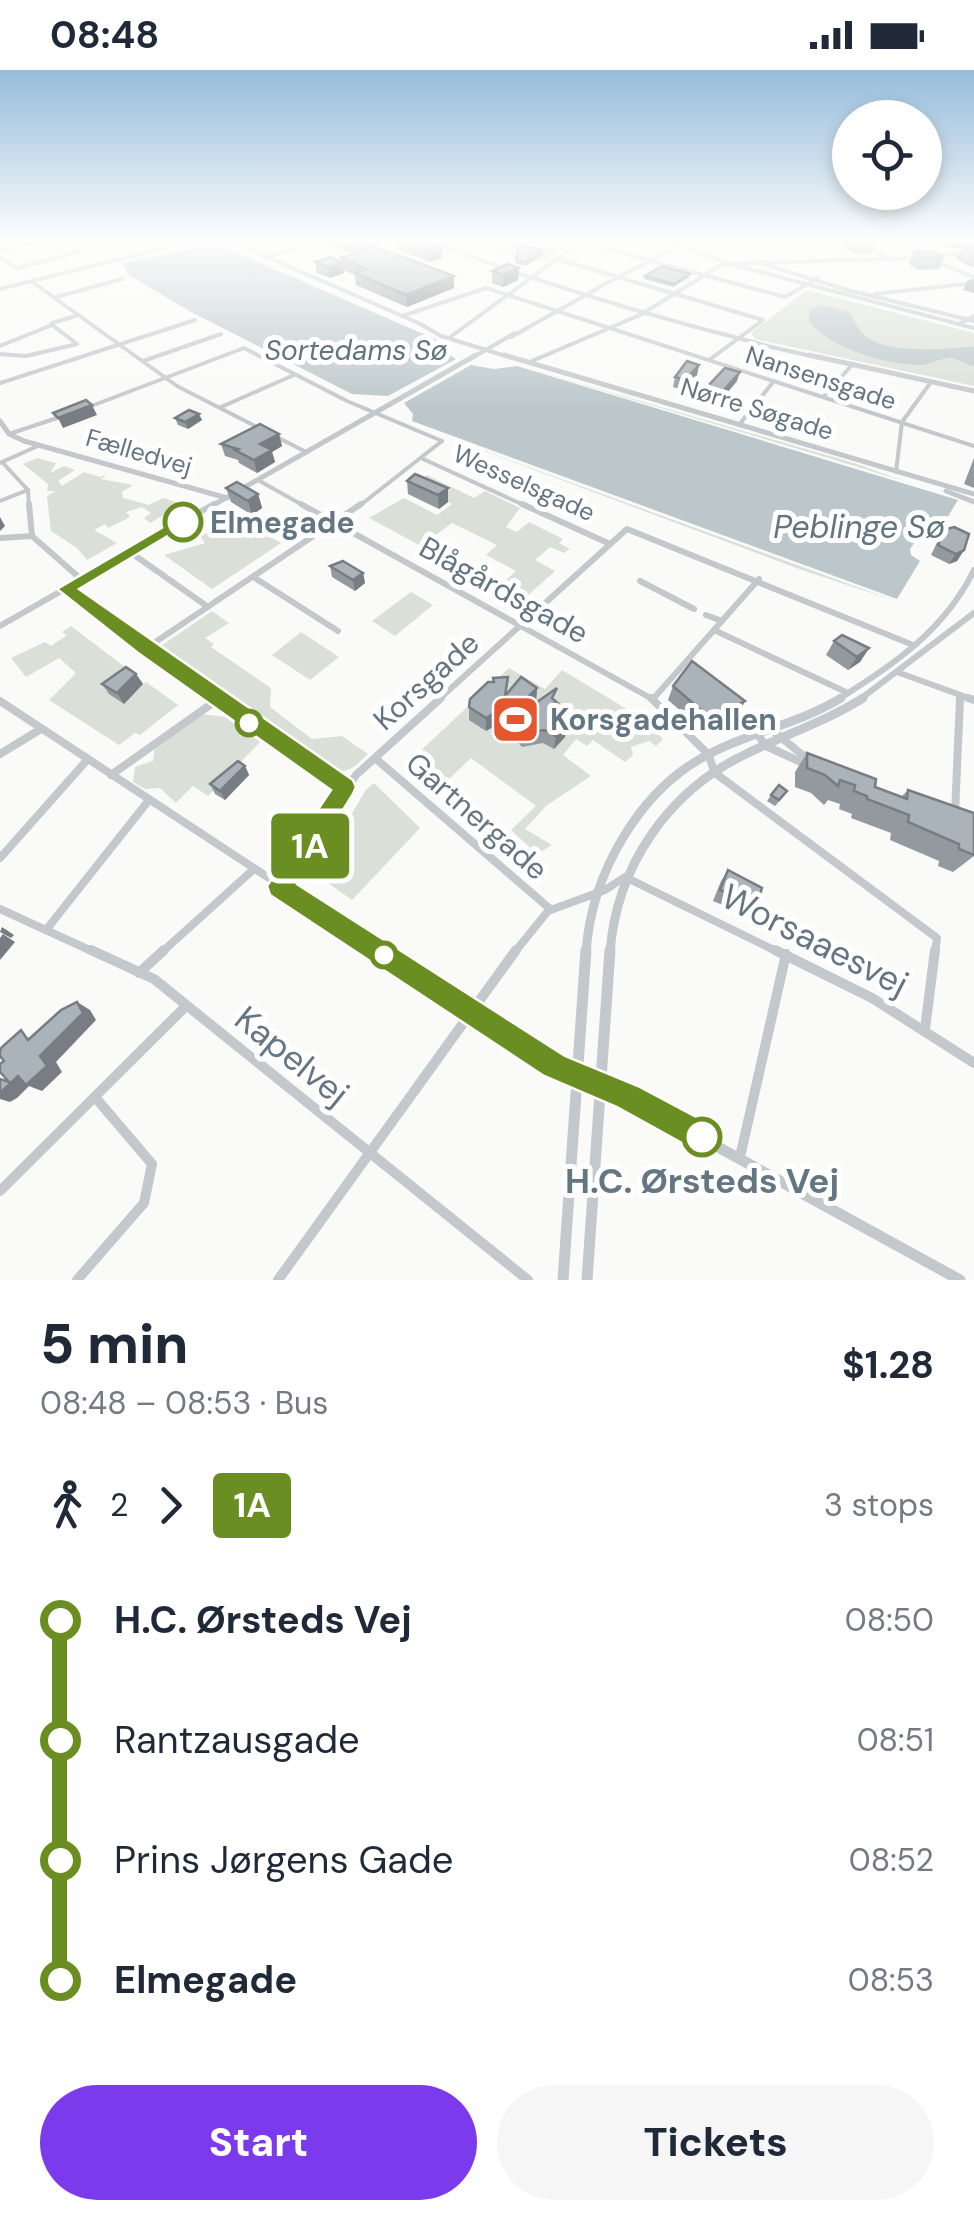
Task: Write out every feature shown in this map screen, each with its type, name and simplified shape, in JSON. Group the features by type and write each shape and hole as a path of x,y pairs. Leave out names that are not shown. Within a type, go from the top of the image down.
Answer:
{"street":[{"path":"56,298 164,378 306,452"},
{"path":"362,298 451,337 545,367"},
{"name":"Nansensgade","path":"402,316 455,298"},
{"path":"451,337 502,298"},
{"name":"Nansensgade","path":"518,298 974,446"},
{"path":"0,626 580,298"},
{"path":"597,298 761,344 974,390"},
{"path":"532,360 643,313 667,298"},
{"path":"689,298 763,320 708,360"},
{"path":"861,298 959,324 974,322"},
{"path":"891,298 974,322"},
{"path":"0,346 12,338 78,316"},
{"path":"959,324 964,318"},
{"path":"0,382 195,320"},
{"path":"0,354 26,356 77,344 52,324"},
{"path":"142,361 221,334"},
{"path":"76,411 244,348 373,412 442,441 337,522 145,648"},
{"path":"488,348 545,367"},
{"path":"710,374 719,363"},
{"path":"824,396 852,365"},
{"name":"Nørre Søgade","path":"545,367 974,498"},
{"path":"220,408 294,374"},
{"path":"740,425 774,380"},
{"path":"896,472 902,422 932,382"},
{"path":"0,437 62,417"},
{"path":"0,421 9,434"},
{"name":"Fælledvej","path":"9,434 227,498"},
{"path":"40,446 1,463 28,490 32,536 82,580"},
{"name":"Wesselsgade","path":"421,458 610,544"},
{"name":"Blågårdsgade","path":"258,480 654,699 709,757"},
{"path":"926,481 974,498"},
{"path":"0,501 28,490"},
{"name":"Korsgade","path":"279,886 302,859 345,787 627,529 758,579"},
{"path":"0,538 32,536"},
{"path":"130,552 208,608"},
{"path":"563,1280 586,948 595,894 616,848 681,773 758,735 798,721 848,693 913,644 950,612 974,570"},
{"path":"254,578 338,631"},
{"path":"654,699 758,579 913,644"},
{"path":"640,581 694,609"},
{"path":"66,589 208,693"},
{"path":"587,1280 612,928 625,877 636,855 667,815 715,774 842,712 974,613"},
{"path":"706,615 722,622"},
{"path":"714,630 848,693"},
{"path":"896,672 974,700"},
{"path":"954,818 960,695"},
{"path":"111,776 217,700"},
{"path":"0,701 554,1066 601,1084 960,1280"},
{"path":"240,716 345,787"},
{"path":"0,754 42,728"},
{"path":"758,735 766,746 820,768 772,730"},
{"path":"709,757 715,774 937,938 925,1029"},
{"name":"Gartnergade","path":"376,758 548,908"},
{"path":"0,858 88,759"},
{"path":"46,930 149,800"},
{"path":"938,812 964,822"},
{"path":"139,973 254,869"},
{"path":"278,1280 548,908 614,888 625,877"},
{"name":"Worsaaesvej","path":"625,877 786,954 925,1029 974,1063"},
{"name":"Kapelvej","path":"0,908 154,979 528,1280"},
{"path":"740,1158 786,954"},
{"path":"0,1191 185,1006"},
{"path":"77,1280 144,1203 152,1164 95,1097"}],"shaded area":[{"path":"796,298 840,298 974,333 974,386 755,339 751,333"},
{"path":"520,366 857,464 906,482 855,466"},
{"path":"457,441 896,601 802,570"},
{"path":"37,458 56,463 50,473 64,466 75,470 58,481 62,486 84,472 100,477 107,474 101,479 133,485 122,492 123,498 149,505 163,498 182,504 150,523 144,518 151,513 142,507 126,512 130,517 108,528 105,524 94,530 117,543 87,560 77,548 51,531 47,496 56,491 47,491 48,484 23,464"},
{"path":"427,475 474,498 485,491 520,508 506,527 517,532 529,522 563,539 559,543 570,549 564,553 550,547 535,560 555,571 525,598 501,585 516,571 486,555 497,545 452,523 421,546 369,518 404,498 437,515 452,504 414,484"},
{"path":"228,516 248,528 260,521 275,529 267,535 281,543 212,589 164,555 205,543 201,537"},
{"path":"411,592 433,605 395,636 372,621"},
{"path":"212,611 229,623 205,638 214,644 211,647 271,688 270,707 312,739 342,736 368,754 346,770 329,767 161,646"},
{"path":"71,626 134,674 124,703 146,682 178,705 140,735 135,733 119,745 49,700 76,673 59,658 26,677 11,658 45,642 51,646 67,635 62,632"},
{"path":"301,632 339,657 310,680 272,655"},
{"path":"509,668 545,689 562,670 645,720 663,739 656,746 649,741 631,747 633,755 625,762 593,740 587,746 576,739 563,755 591,776 546,806 525,829 552,845 537,854 511,830 536,806 471,758 446,782 415,756"},
{"path":"201,714 225,717 260,742 208,796 193,786 176,803 160,788 145,789 133,782 135,767 153,761 155,747"},
{"path":"374,783 420,828 352,900 317,875 365,791"}],"water":[{"name":"Sortedams Sø","path":"168,298 342,298 444,343 445,352 456,359 388,396 352,394"},
{"path":"821,305 847,311 865,336 888,346 974,346 974,366 951,358 924,365 907,364 844,347 809,322 809,310"},
{"name":"Peblinge Sø","path":"471,365 494,369 517,366 958,500 941,528 925,527 910,549 911,555 920,561 897,599 412,421 413,414 404,403"}],"building":[{"path":"687,361 699,365 685,380 675,377"},
{"path":"725,368 740,372 723,391 707,387"},
{"path":"86,400 92,405 58,418 53,413"},
{"path":"189,410 199,414 185,422 175,418"},
{"path":"260,424 279,434 260,444 272,450 254,460 221,444"},
{"path":"415,474 448,488 438,495 407,481"},
{"path":"237,482 258,494 248,501 226,488"},
{"path":"954,527 969,534 964,550 956,554 938,545 943,530"},
{"path":"343,561 363,573 353,580 330,566"},
{"path":"842,635 869,648 857,657 834,641"},
{"path":"692,661 745,701 710,718 673,686"},
{"path":"126,667 136,674 117,693 102,684"},
{"path":"508,677 505,696 521,677 537,688 506,719 496,712 486,718 469,707 470,699 488,682 494,682 493,678"},
{"path":"557,688 552,698 567,712 567,724 556,736 544,730 523,734 510,721"},
{"path":"807,753 876,779 875,787 907,799 908,790 974,813 974,855 959,849 959,844 908,822 909,815 867,799 854,791 855,785 840,780 838,786 807,768"},
{"path":"238,761 245,766 220,791 210,784"},
{"path":"779,785 787,791 779,800 771,795"},
{"path":"728,870 762,888 757,905 720,890"},
{"path":"77,1002 83,1013 40,1056 47,1066 26,1085 18,1076 0,1093 0,1079 9,1082 0,1072 4,1061 0,1056 2,1047 21,1030 28,1040 61,1010"}],"bus line":[{"name":"1A","path":"183,522 66,589 345,787 302,859 279,886 554,1066 601,1084 702,1137"}],"place":[{"name":"Elmegade","path":"183,522"},
{"name":"Korsgadehallen","path":"515,719"},
{"name":"H.C. Ørsteds Vej","path":"702,1137"}]}
